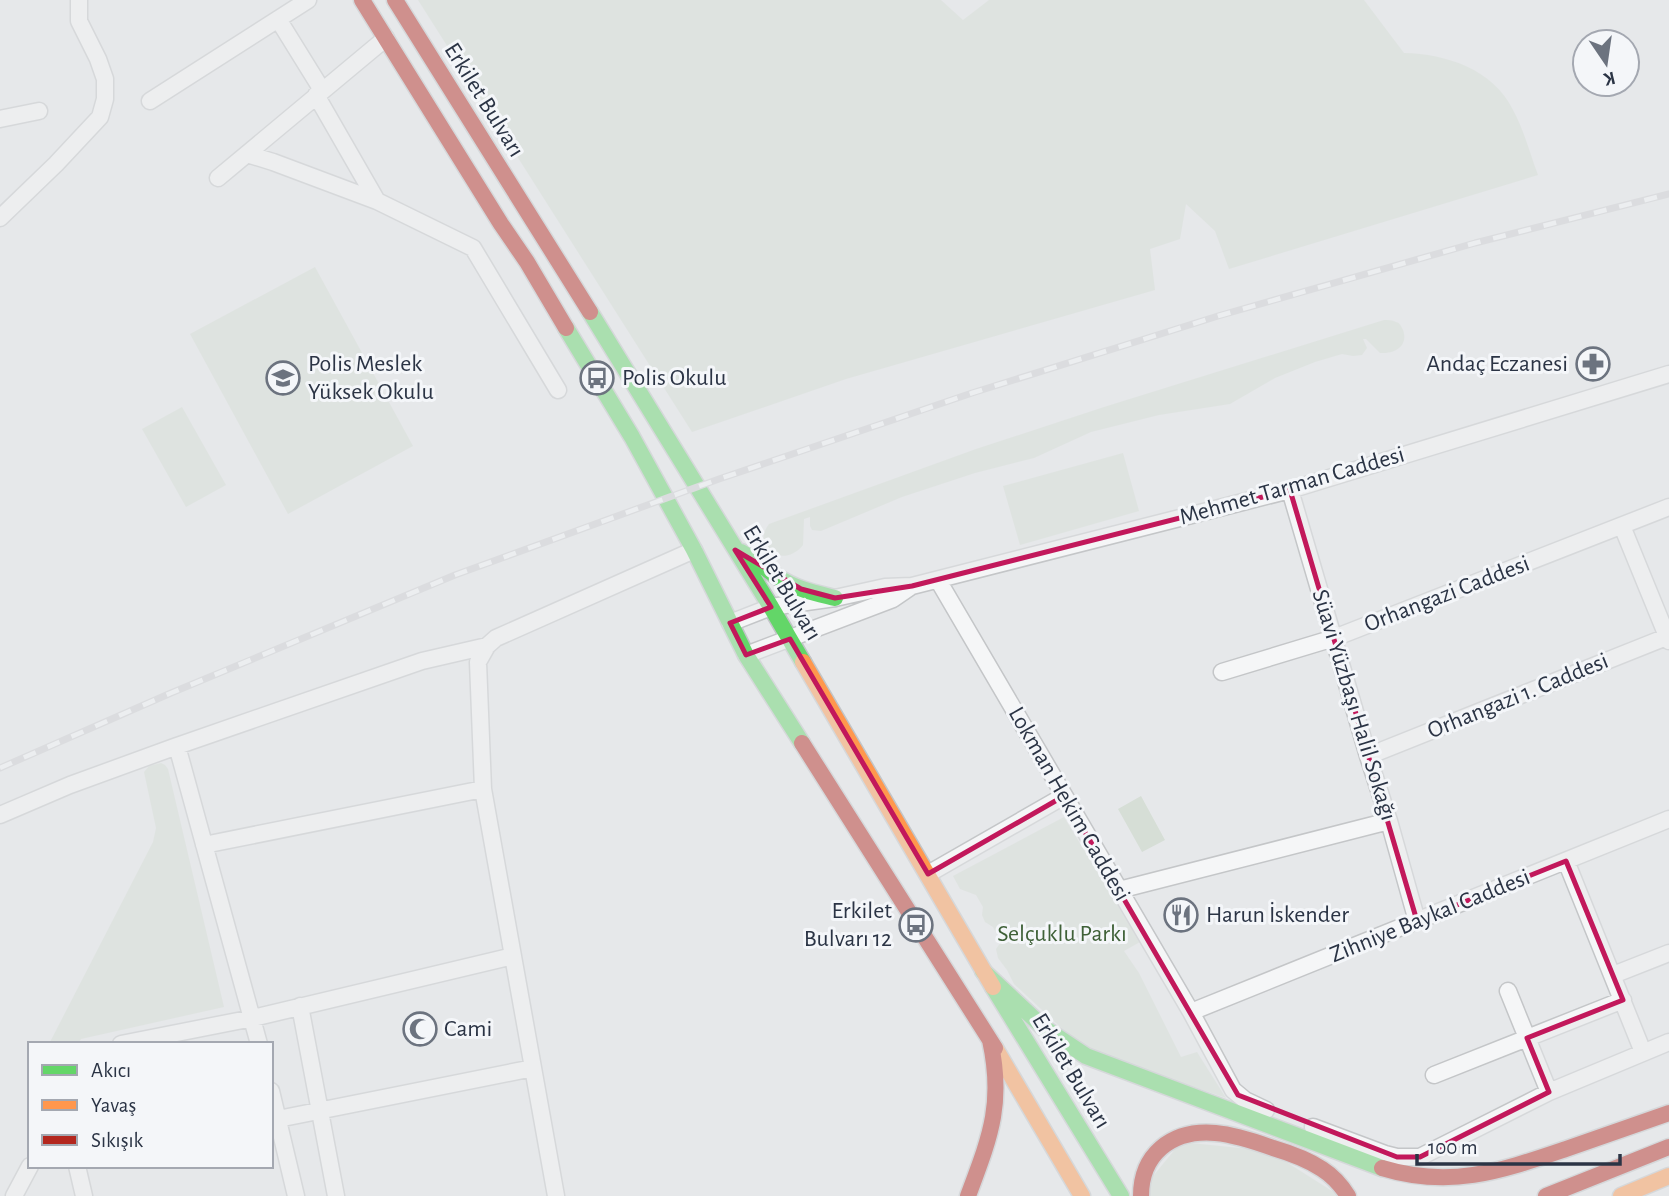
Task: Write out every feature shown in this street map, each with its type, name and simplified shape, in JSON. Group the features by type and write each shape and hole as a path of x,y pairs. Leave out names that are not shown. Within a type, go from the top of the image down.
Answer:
{"main road":[{"name":"Erkilet Bulvarı","path":"362,0 527,262 632,437 694,550 746,655 990,1040 1082,1196"},
{"name":"Erkilet Bulvarı","path":"395,0 771,607 983,971 1121,1196"},
{"path":"735,550 757,559 779,578 801,589 835,598"},
{"path":"983,971 1037,1024 1086,1056 1363,1162 1407,1174 1446,1178 1487,1174 1669,1113"},
{"path":"968,1196 995,1114 997,1083 990,1040"},
{"path":"1141,1196 1142,1174 1157,1151 1172,1140 1198,1133 1236,1136 1315,1163 1334,1177 1348,1196"},
{"path":"1546,1196 1669,1147"},
{"path":"1620,1196 1669,1177"},
{"path":"1648,1196 1669,1188"}],"street":[{"path":"0,218 100,117 105,99 104,79 98,59 79,21 79,0"},
{"path":"150,101 308,0"},
{"path":"278,19 376,201"},
{"path":"218,178 386,38"},
{"path":"0,119 39,111"},
{"path":"247,154 376,201 473,248 558,390"},
{"name":"Mehmet Tarman Caddesi","path":"730,623 771,607 939,580 1290,490 1669,374"},
{"name":"Süavi Yüzbaşı Halil Sokağı","path":"1290,490 1390,821 1417,921"},
{"name":"Orhangazi Caddesi","path":"1222,672 1334,638 1669,507"},
{"path":"1622,526 1668,638"},
{"path":"556,1196 483,789 477,668 486,646 496,638 694,550"},
{"name":"Lokman Hekim Caddesi","path":"939,580 1191,1012 1228,1084 1252,1105 1385,1154 1420,1157 1549,1092 1669,1042"},
{"name":"Mehmet Tarman Caddesi","path":"746,655 893,600 912,586"},
{"name":"Orhangazi 1. Caddesi","path":"1368,755 1668,638"},
{"path":"0,815 70,785 177,746 422,661 486,646"},
{"path":"177,746 259,1042"},
{"path":"204,845 483,789"},
{"path":"928,874 1064,796"},
{"name":"Zihniye Baykal Caddesi","path":"1191,1012 1669,819"},
{"path":"1119,890 1390,821"},
{"path":"1566,861 1643,1052"},
{"path":"1613,975 1669,953"},
{"path":"131,1042 253,1018 513,956"},
{"path":"1508,990 1549,1092"},
{"path":"1434,1075 1623,1000"},
{"path":"300,1006 336,1196"},
{"path":"278,1119 533,1068"},
{"path":"273,1099 296,1196"},
{"path":"14,1196 29,1168"},
{"path":"77,1168 84,1196"}],"highlighted area":[{"path":"1290,490 1417,921 1566,861 1623,1000 1527,1038 1549,1092 1420,1157 1397,1157 1238,1095 1064,796 928,874 790,639 746,655 730,623 771,607 735,550 801,589 835,598 912,586"}],"green space":[{"path":"418,0 941,0 963,20 989,0 1364,0 1404,53 1436,57 1467,66 1493,84 1517,118 1538,175 1229,269 1215,231 1186,204 1180,239 1150,249 1155,290 846,379 692,432"},
{"path":"315,267 413,446 288,514 190,334"},
{"path":"1384,320 1397,322 1403,330 1404,341 1395,351 1380,353 1363,339 1367,348 1362,355 1342,354 1315,362 1275,378 1230,404 1159,415 1091,432 1034,458 975,473 902,497 821,531 812,530 810,517 804,519 803,545 795,552 779,555 766,548 764,533 769,524 976,449"},
{"path":"182,407 226,485 186,507 142,429"},
{"path":"1123,453 1139,511 1020,545 1003,486"},
{"path":"161,763 168,769 224,1007 81,1039 79,1042 50,1042 153,842 156,828 144,772 149,766"},
{"path":"1141,796 1165,840 1142,852 1118,809"},
{"name":"Selçuklu Parkı","path":"1064,817 1140,942 1124,951 1139,973 1181,1057 1197,1052 1226,1098 1084,1049 1014,984 998,958 996,949 1001,942 993,927 985,922 983,907 976,895 960,889 953,876"},
{"path":"1181,1142 1269,1151 1340,1196 1149,1196 1149,1181"}],"railway":[{"path":"0,768 171,693 455,575 719,479 972,393 1218,316 1475,243 1669,194"}],"traffic: fast":[{"path":"590,312 803,662"},
{"path":"566,328 632,437 694,550 746,655 802,743"},
{"path":"741,552 791,585 835,598"},
{"path":"983,971 1044,1028 1086,1056 1382,1168"},
{"path":"993,987 1121,1196"}],"traffic: slow":[{"path":"803,662 993,987"},
{"path":"995,1048 1082,1196"},
{"path":"1621,1196 1669,1176"}],"traffic: jam":[{"path":"362,0 566,328"},
{"path":"395,0 590,312"},
{"path":"802,743 995,1048"},
{"path":"968,1196 983,1156 995,1102 996,1083 990,1040"},
{"path":"1382,1168 1431,1177 1476,1175 1542,1157 1669,1113"},
{"path":"1141,1196 1145,1170 1156,1153 1174,1140 1201,1133 1230,1135 1298,1157 1330,1175 1348,1196"},
{"path":"1546,1196 1669,1147"}],"place":[{"name":"Andaç Eczanesi","path":"1593,364"},
{"name":"Polis Meslek Yüksek Okulu","path":"283,378"},
{"name":"Polis Okulu","path":"597,378"},
{"name":"Harun İskender","path":"1181,915"},
{"name":"Erkilet Bulvarı 12","path":"916,925"},
{"name":"Cami","path":"420,1029"}]}
